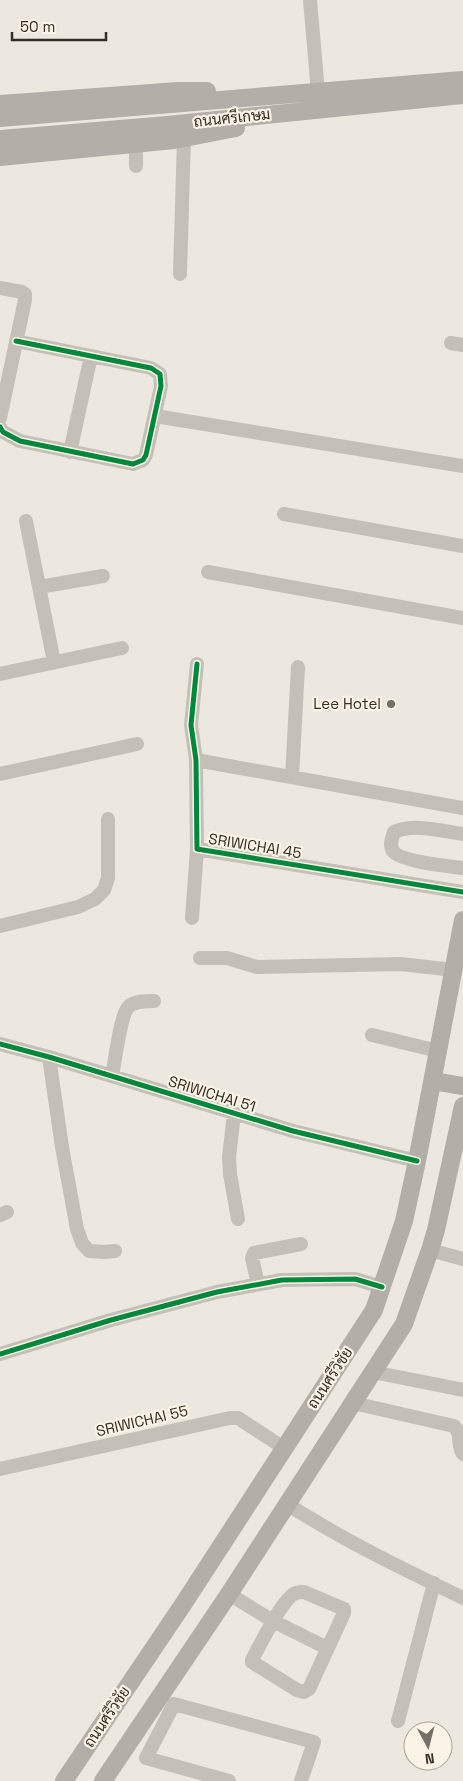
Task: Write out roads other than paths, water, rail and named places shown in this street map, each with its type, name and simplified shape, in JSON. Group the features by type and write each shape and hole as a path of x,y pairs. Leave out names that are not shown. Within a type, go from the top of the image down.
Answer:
{"main road":[{"path":"414,91 463,74"},
{"name":"ถนนศรีเกษม","path":"8,139 352,106 463,80"},
{"path":"0,104 178,91 312,92"},
{"name":"ถนนศรีเกษม","path":"0,118 312,92 414,91 463,95"},
{"path":"414,91 463,99"},
{"path":"0,157 184,138 352,106"},
{"name":"ถนนศรีวิชัย","path":"64,1781 184,1603 374,1310 404,1221 418,1161 463,920"},
{"path":"433,1081 463,1086"},
{"path":"103,1781 229,1594 404,1324 430,1250 462,1114"}],"street":[{"path":"310,0 312,92"},
{"path":"180,274 184,138"},
{"path":"136,144 136,166"},
{"path":"0,288 25,294 2,397 0,418"},
{"path":"0,427 2,432 20,441 134,464 146,455 161,386 161,378 157,371 16,341"},
{"path":"70,452 91,356"},
{"path":"155,416 463,466"},
{"path":"284,514 463,546"},
{"path":"26,521 54,662"},
{"path":"208,572 463,618"},
{"path":"39,587 103,576"},
{"path":"0,674 122,648"},
{"name":"SRIWICHAI 45","path":"197,664 192,725 196,760 197,849 463,892"},
{"path":"292,777 298,667"},
{"path":"0,774 137,744"},
{"path":"196,760 463,808"},
{"path":"0,926 78,907 95,899 104,890 108,878 108,820"},
{"path":"463,834 417,828 401,829 394,832 391,840 392,849 395,854 405,858 463,868"},
{"path":"192,918 197,849"},
{"path":"200,958 227,958 257,967 400,964 454,970"},
{"path":"112,1076 124,1018 128,1008 133,1003 154,1001"},
{"path":"372,1035 438,1051"},
{"name":"SRIWICHAI 51","path":"0,1044 50,1057 293,1131 418,1161"},
{"path":"50,1057 62,1147 77,1229 82,1243 89,1251 115,1251"},
{"path":"234,1114 230,1137 230,1165 238,1219"},
{"path":"258,1284 252,1258 254,1253 301,1244"},
{"path":"430,1250 463,1259"},
{"path":"0,1354 120,1318 217,1292 258,1284 282,1280 355,1279 382,1286"},
{"path":"372,1372 463,1390"},
{"path":"353,1403 454,1426 458,1429 460,1435 460,1450 463,1454"},
{"name":"SRIWICHAI 55","path":"0,1469 230,1418 238,1418 284,1448"},
{"path":"287,1504 322,1527 463,1598"},
{"path":"398,1721 434,1583"},
{"path":"304,1592 344,1609 344,1616 309,1689 304,1692 296,1690 252,1662 273,1621 291,1596 296,1593 304,1592"},
{"path":"229,1594 273,1621 327,1648"},
{"path":"229,1781 146,1758 174,1704 314,1742 301,1781"},
{"path":"141,1725 158,1734"}],"place":[{"name":"Lee Hotel","path":"391,704"}]}
